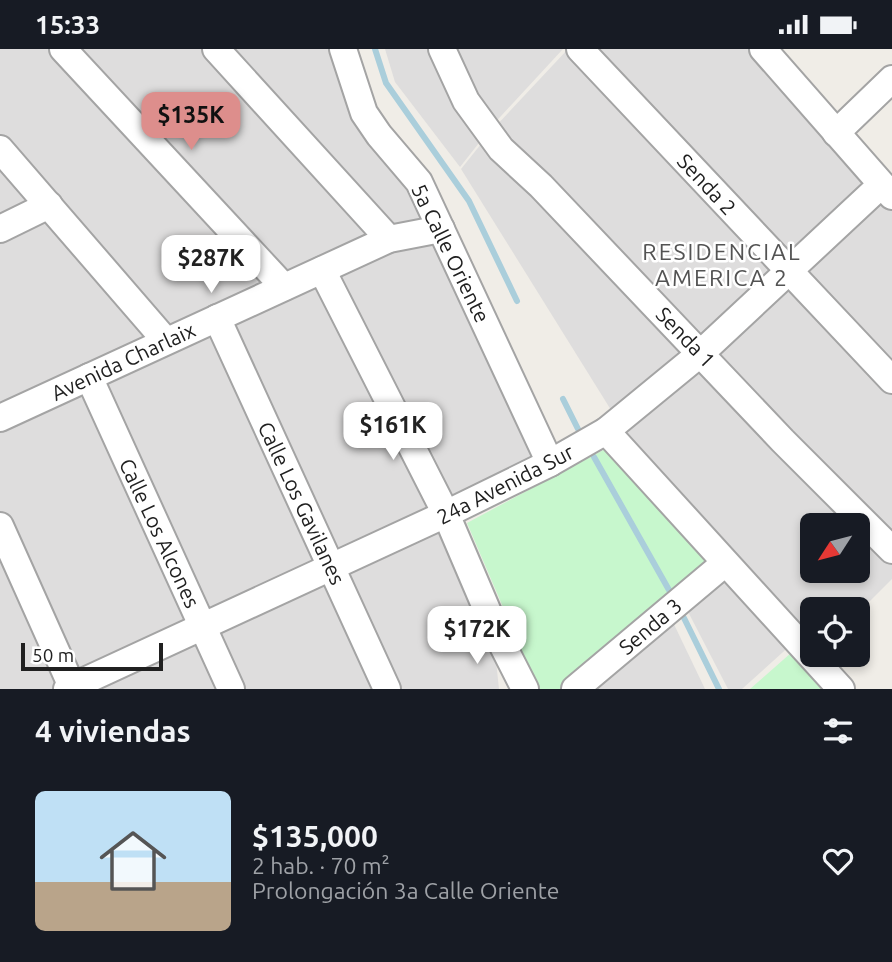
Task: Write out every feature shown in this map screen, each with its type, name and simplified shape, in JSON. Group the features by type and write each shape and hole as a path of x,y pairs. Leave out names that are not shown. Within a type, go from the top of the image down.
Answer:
{"street":[{"path":"63,49 284,287"},
{"path":"215,49 389,239"},
{"name":"5a Calle Oriente","path":"343,49 364,113 419,182 550,463"},
{"name":"Senda 1","path":"442,49 466,101 501,149 541,186 783,441 892,550"},
{"name":"Senda 2","path":"580,49 892,380"},
{"path":"768,51 887,191"},
{"path":"836,133 892,79"},
{"path":"0,149 166,341"},
{"name":"24a Avenida Sur","path":"70,688 446,514 550,463 606,431 701,353 789,271 887,191"},
{"path":"0,229 49,205"},
{"name":"Avenida Charlaix","path":"0,418 389,239 441,229"},
{"path":"322,270 446,514 499,638 525,689"},
{"name":"Calle Los Gavilanes","path":"217,318 387,689"},
{"name":"Calle Los Alcones","path":"89,377 231,689"},
{"path":"606,431 841,689"},
{"path":"0,526 70,688"},
{"name":"Senda 3","path":"575,689 725,563"},
{"path":"499,638 503,689"}],"shaded area":[{"path":"0,49 57,49 279,286 168,338 0,143"},
{"path":"70,49 210,49 384,238 286,280"},
{"path":"221,49 337,49 433,226 391,234"},
{"path":"385,49 439,49 486,134 460,167 395,82"},
{"path":"446,49 563,49 490,128"},
{"path":"568,49 786,271 701,347 494,128"},
{"path":"588,49 754,49 879,185 790,268"},
{"path":"485,139 696,354 616,418 461,169"},
{"path":"0,149 166,341 0,418"},
{"path":"883,191 892,202 892,376 794,271"},
{"path":"439,232 547,462 447,510 326,272"},
{"path":"321,274 442,512 333,563 221,320"},
{"path":"789,275 892,384 892,541 870,519 870,513 864,513 706,354"},
{"path":"215,324 326,565 204,621 95,379"},
{"path":"700,359 848,513 800,513 800,583 870,583 870,536 892,559 892,579 870,601 870,597 800,597 800,633 613,431"},
{"path":"86,384 197,624 74,683 0,517 0,423"},
{"path":"442,516 494,642 499,689 392,689 337,569"},
{"path":"0,536 60,689 0,689"},
{"path":"724,570 793,643 742,689 728,689 684,604"},
{"path":"329,571 383,689 234,689 206,628"},
{"path":"670,616 705,689 585,689"},
{"path":"201,632 227,689 78,689"}],"green space":[{"path":"609,447 713,561 561,689 538,689 467,523"},
{"path":"800,645 800,667 820,667 841,689 750,689"}],"waterway":[{"path":"375,49 386,83 469,201 517,301"},
{"path":"563,399 578,429"},
{"path":"594,457 669,590"},
{"path":"684,618 719,689"}],"district":[{"name":"RESIDENCIAL AMERICA 2","path":"722,264"}]}
